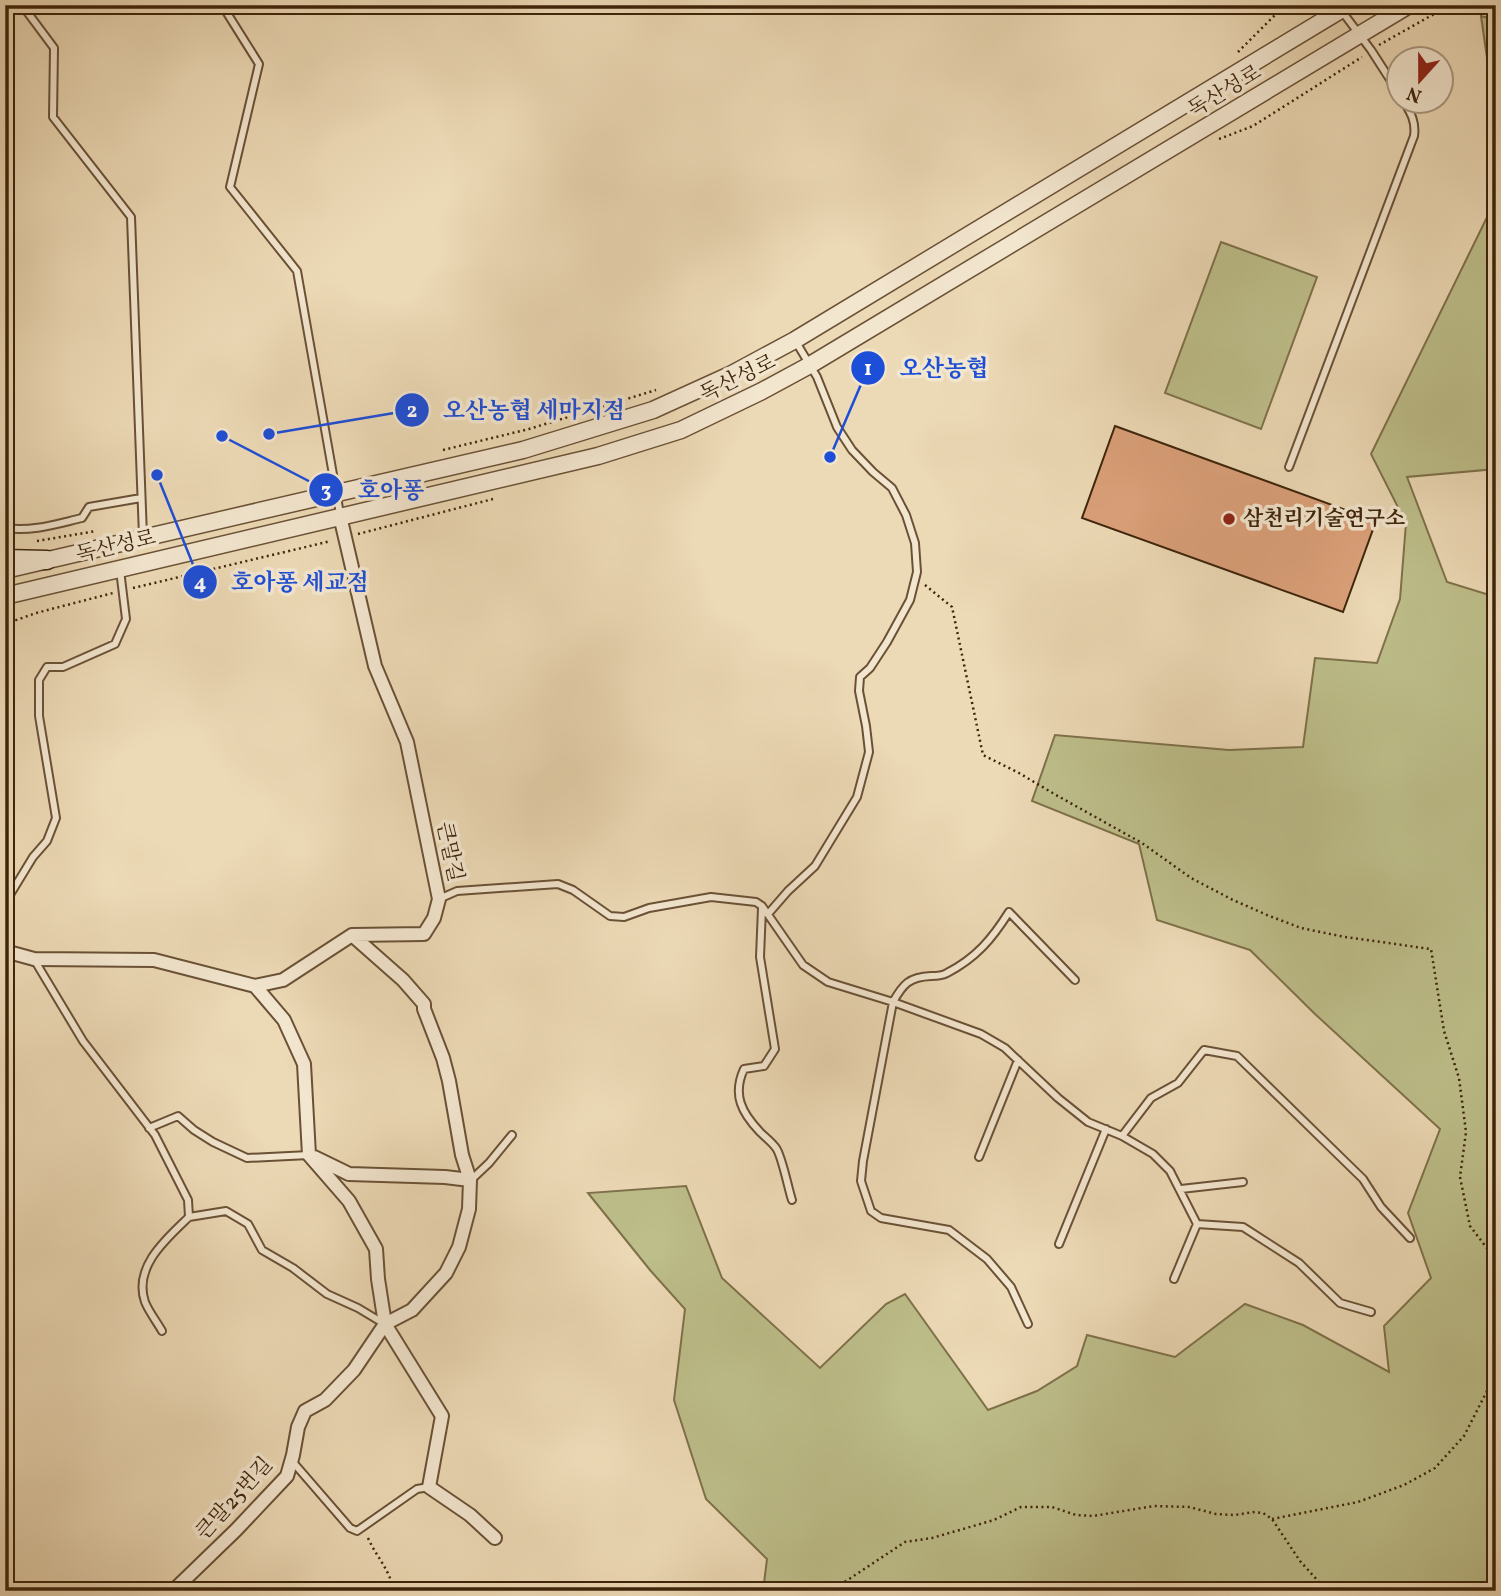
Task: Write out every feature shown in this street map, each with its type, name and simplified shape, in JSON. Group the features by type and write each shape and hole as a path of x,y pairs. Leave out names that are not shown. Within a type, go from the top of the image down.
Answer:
{"main road":[{"path":"5,559 47,560"}],"street":[{"name":"독산성로","path":"5,596 598,456 681,430 810,366 1409,5"},
{"name":"독산성로","path":"5,570 523,450 653,410 730,375 795,340 1345,8"},
{"name":"큰말길","path":"340,516 375,666 407,742 439,899 434,918 424,934 352,935"},
{"path":"5,605 34,588"},
{"path":"5,951 34,959 155,960 255,986 283,980 352,935 403,980 424,1004 443,1058 462,1155 470,1180 469,1209 459,1247 446,1273 412,1310 385,1324"},
{"path":"255,986 284,1020 304,1064 309,1155 349,1201 376,1249 385,1324 442,1416 429,1487 470,1515 495,1538"},
{"path":"309,1155 349,1174 470,1180"},
{"name":"큰말25번길","path":"173,1591 287,1476 298,1427 305,1411 325,1400 354,1370 385,1324"}],"lane":[{"path":"22,5 54,48 53,117 131,217 143,538"},
{"path":"222,5 259,64 230,187 297,271 340,516"},
{"path":"1345,8 1386,75"},
{"path":"1289,467 1414,136 1412,116"},
{"path":"768,914 815,866 857,797 869,752 859,677 870,668 887,642 910,600 917,572 915,543 906,515 892,488 852,450 837,427 821,387 795,340"},
{"path":"5,528 19,530 43,527 82,518 89,508 141,498"},
{"path":"5,903 33,857 47,841 56,818 39,716 39,680 47,667 63,667 115,644 126,619 120,568"},
{"path":"439,899 457,891 558,884 573,890 610,916 624,917 649,908 711,897 756,902 768,914 803,965 828,982 981,1034 1005,1048 1088,1122 1122,1136 1153,1154 1171,1171 1197,1224 1174,1279"},
{"path":"762,906 760,957 775,1049 764,1066 744,1069 738,1082 739,1092 741,1108 753,1125 777,1149 792,1200"},
{"path":"1028,1324 1011,1287 987,1259 949,1230 881,1218 871,1211 861,1181 862,1171 893,1002 901,986 918,976 943,975 971,959 995,935 1009,912 1075,980"},
{"path":"34,959 83,1041 155,1135 188,1200 189,1217"},
{"path":"1122,1136 1151,1098 1178,1083 1204,1050 1237,1056 1363,1179 1381,1207 1410,1238"},
{"path":"979,1157 1018,1060"},
{"path":"149,1128 178,1116 213,1142 247,1158 309,1155"},
{"path":"1059,1244 1106,1129"},
{"path":"470,1180 489,1163 512,1135"},
{"path":"1181,1189 1243,1182"},
{"path":"162,1331 145,1303 142,1284 153,1255 189,1217 226,1211 248,1224 262,1250 293,1268 327,1294 385,1324"},
{"path":"1197,1224 1243,1227 1299,1263 1340,1303 1371,1312"},
{"path":"292,1461 350,1528 357,1531 417,1489 429,1487"}],"path":[{"path":"1238,53 1277,13 1290,5"},
{"path":"436,452 529,429 658,389"},
{"path":"31,542 96,531"},
{"path":"916,577 952,607 983,755 1142,843 1191,878 1267,915 1301,928 1430,949 1444,1031 1459,1078 1465,1132 1460,1177 1470,1226 1496,1260"},
{"path":"1272,1519 1359,1502 1404,1485 1435,1468 1464,1436 1496,1379"},
{"path":"831,1591 905,1542 932,1538 995,1520 1021,1507 1052,1507 1076,1515 1093,1516 1154,1506 1189,1507 1234,1516 1263,1513 1272,1519 1300,1561 1326,1591"},
{"path":"365,1526 368,1539 388,1572 394,1591"}],"green space":[{"path":"1481,16 1496,20 1496,121"},
{"path":"1496,133 1496,469 1407,477 1447,582 1496,597 1496,1591 763,1591 767,1559 706,1499 674,1400 685,1309 588,1193 686,1186 722,1278 820,1368 886,1304 905,1294 988,1410 1037,1391 1077,1366 1087,1335 1175,1357 1245,1304 1303,1325 1389,1372 1384,1326 1431,1278 1408,1213 1440,1129 1250,950 1157,920 1139,844 1032,801 1055,735 1229,750 1303,747 1315,658 1377,663 1400,599 1406,523 1371,454 1493,205"},
{"path":"1221,242 1317,277 1261,429 1165,393"}],"building":[{"name":"삼천리기술연구소","path":"1115,426 1376,521 1343,612 1082,518"}],"place":[{"name":"오산농협 세마지점","path":"269,434"},
{"name":"호아퐁","path":"222,436"},
{"name":"오산농협","path":"830,457"},
{"name":"호아퐁 세교점","path":"157,475"},
{"name":"삼천리기술연구소","path":"1229,519"}]}
